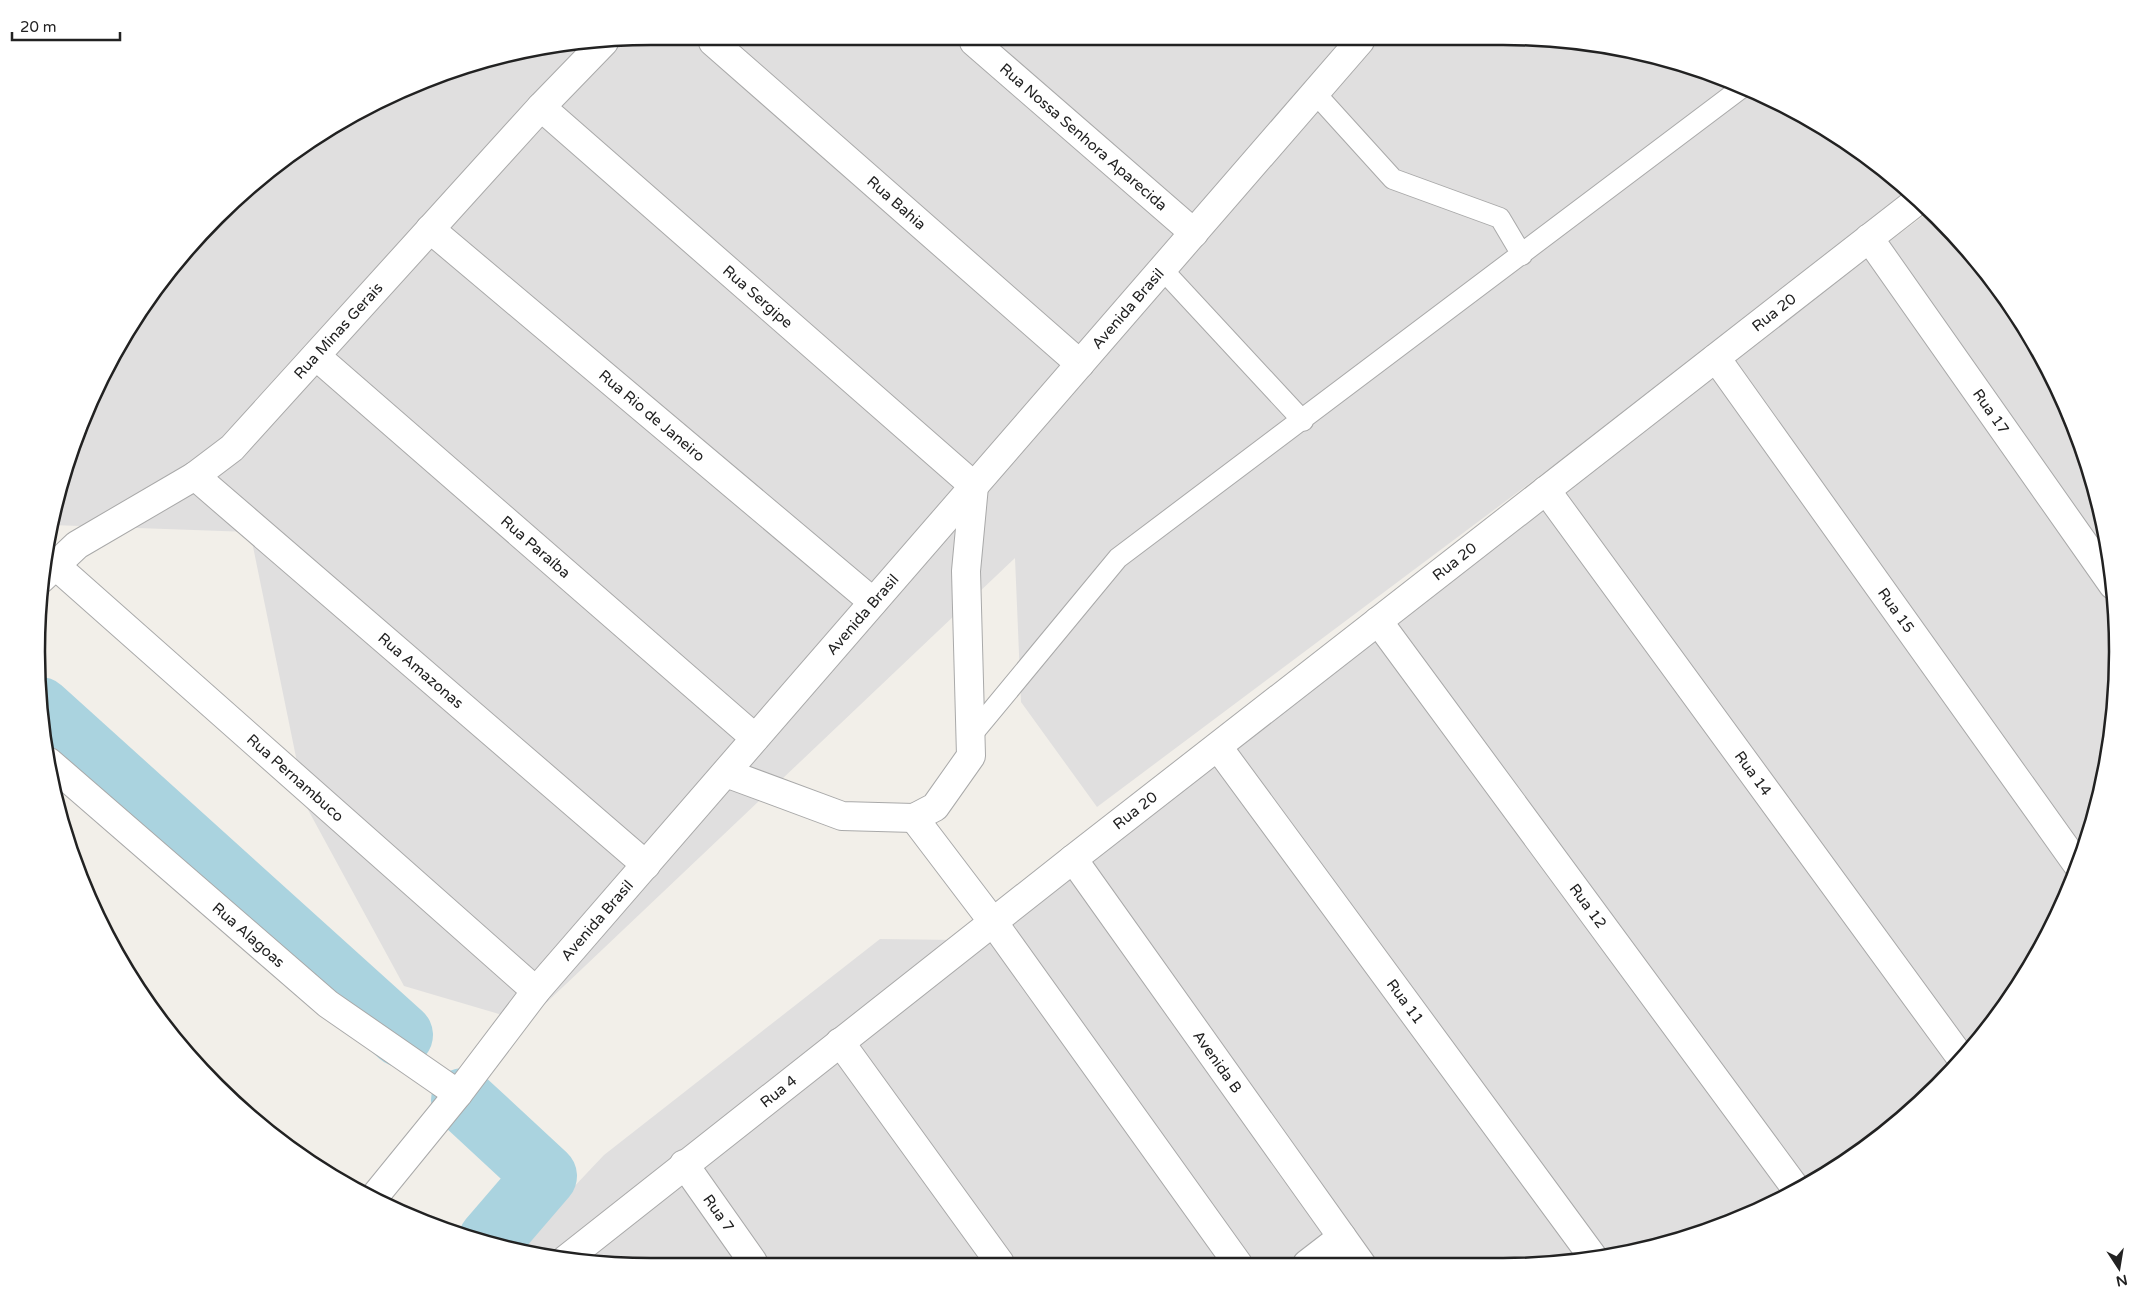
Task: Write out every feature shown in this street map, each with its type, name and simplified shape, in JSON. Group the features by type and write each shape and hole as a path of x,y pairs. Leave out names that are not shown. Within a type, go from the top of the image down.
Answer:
{"street":[{"name":"Rua Bahia","path":"716,45 1080,364"},
{"name":"Rua Nossa Senhora Aparecida","path":"977,45 1194,233"},
{"name":"Avenida Brasil","path":"378,1192 458,1094 536,991 1357,45"},
{"name":"Rua Minas Gerais","path":"50,570 77,545 195,476 232,448 541,107 599,47"},
{"name":"Rua Sergipe","path":"541,107 974,486"},
{"name":"Rua 20","path":"994,922 1912,205"},
{"name":"Rua Rio de Janeiro","path":"430,229 873,602"},
{"name":"Rua 17","path":"1869,238 2104,572"},
{"name":"Rua Paraíba","path":"316,356 755,738"},
{"name":"Rua 15","path":"1716,358 2073,858"},
{"name":"Rua Amazonas","path":"195,476 646,865"},
{"path":"726,773 842,816 914,818 934,807 971,756 966,571 974,486"},
{"name":"Rua 14","path":"1546,490 1956,1053"},
{"name":"Rua Pernambuco","path":"50,574 536,991"},
{"name":"Rua 12","path":"1378,621 1793,1184"},
{"name":"Rua 11","path":"1218,747 1589,1252"},
{"name":"Rua Alagoas","path":"57,769 328,1004 458,1094"},
{"path":"914,818 994,922 1234,1258"},
{"name":"Avenida B","path":"1073,859 1357,1258"},
{"name":"Rua 4","path":"573,1253 684,1164 994,922"},
{"path":"840,1042 996,1258"},
{"name":"Rua 7","path":"684,1164 750,1258"},
{"path":"1315,1258 1342,1237"}],"lane":[{"path":"970,738 1118,558 1303,421 1737,92"},
{"path":"1315,93 1393,179 1500,218 1522,255"},
{"path":"1162,269 1303,421"}],"shaded area":[{"path":"652,45 1502,45 1582,50 1659,66 1735,91 1806,126 1839,147 1872,170 1907,201 1097,807 1021,702 1015,558 526,1022 404,986 306,806 250,532 59,525 77,457 91,419 126,348 170,282 196,252 223,223 282,170 348,126 419,91 457,77 533,57 572,50"},
{"path":"1924,216 1984,282 2007,315 2028,348 2063,419 2077,457 2097,533 2104,572 2108,612 2108,691 2104,731 2097,770 2077,846 2063,884 2028,955 1984,1021 1931,1080 1902,1107 1872,1133 1806,1177 1735,1212 1697,1226 1621,1246 1582,1253 1542,1257 652,1258 572,1253 521,1243 604,1155 880,939 957,940 1057,855"}],"waterway":[{"path":"49,717 401,1035"},
{"path":"487,1122 463,1100 545,1176 493,1236"}]}
